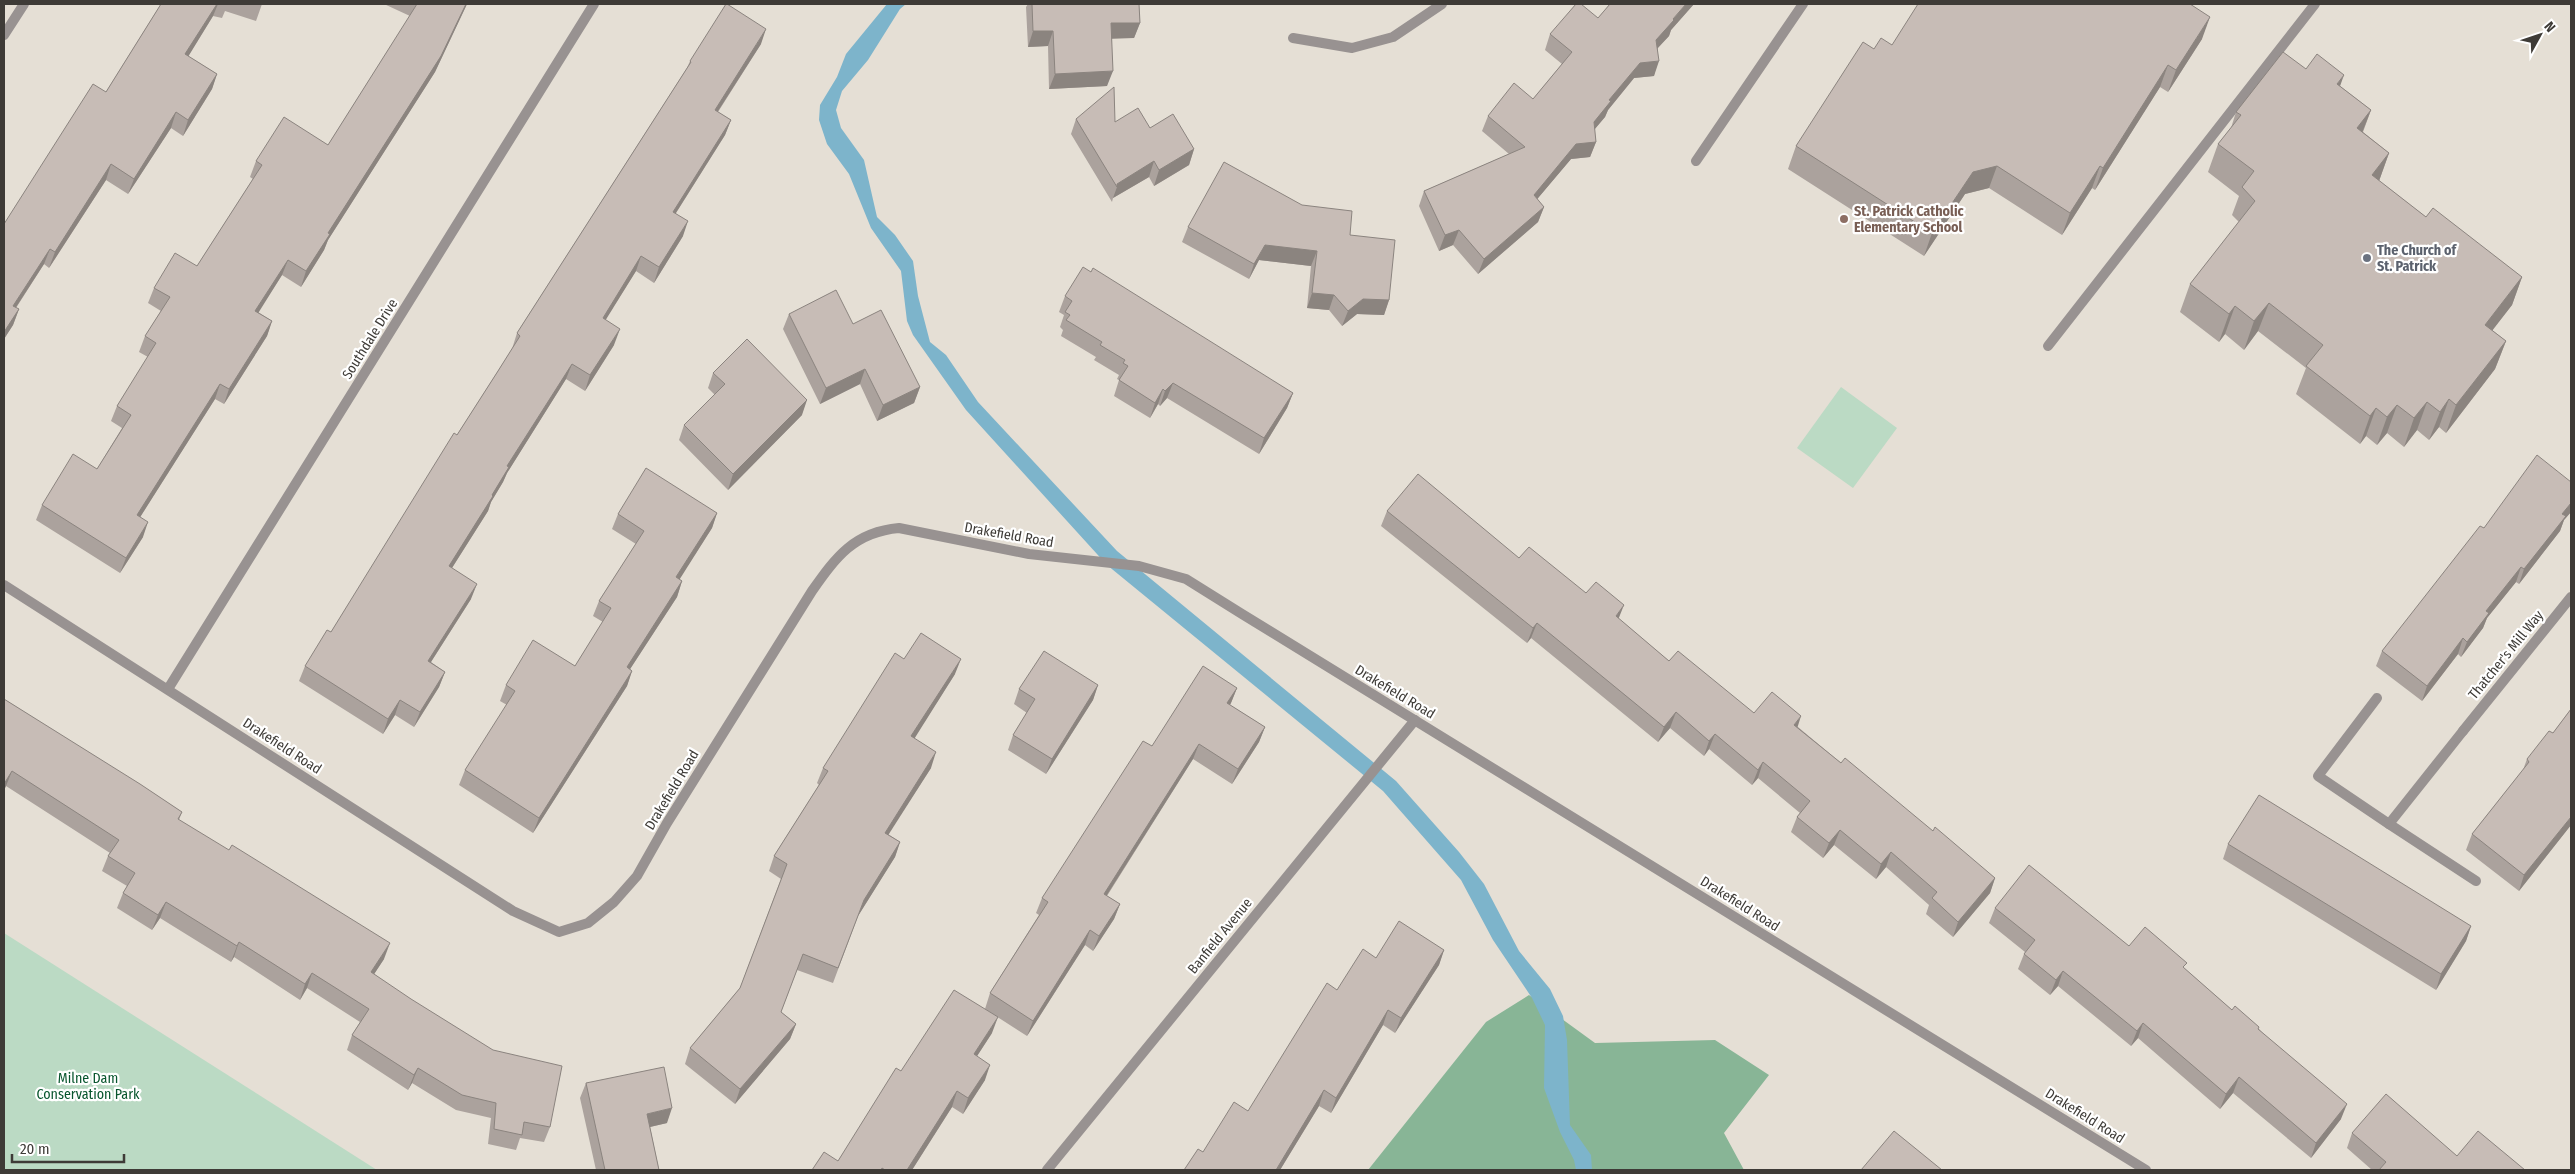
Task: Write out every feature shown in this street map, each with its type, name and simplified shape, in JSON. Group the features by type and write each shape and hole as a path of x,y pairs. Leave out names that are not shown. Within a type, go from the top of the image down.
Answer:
{"street":[{"path":"4,35 24,4"},
{"name":"Southdale Drive","path":"168,689 594,4"},
{"path":"1293,38 1352,48 1393,37 1442,4"},
{"path":"1696,161 1803,4"},
{"path":"2048,346 2315,4"},
{"name":"Drakefield Road","path":"4,585 513,911 559,932 588,923 614,902 637,876 667,823 812,591 836,557 858,540 879,530 899,528 1029,554 1139,566 1186,579 2146,1170"},
{"name":"Thatcher's Mill Way","path":"2389,824 2571,597"},
{"path":"2377,698 2318,776 2476,881"},
{"name":"Banfield Avenue","path":"1047,1170 1416,720"}],"green space":[{"path":"1841,387 1897,428 1853,488 1797,448"},
{"name":"Milne Dam Conservation Park","path":"4,933 377,1170 4,1170"},
{"path":"1529,995 1595,1043 1715,1040 1769,1075 1724,1133 1744,1170 1368,1170 1486,1022"}],"water":[{"path":"887,4 906,4 900,9 868,60 842,91 836,110 841,128 864,160 877,217 895,235 913,261 918,296 930,342 946,355 978,402 1117,551 1396,781 1459,852 1484,884 1519,951 1550,989 1563,1016 1567,1040 1570,1125 1591,1155 1592,1170 1576,1170 1574,1160 1560,1132 1544,1088 1545,1025 1532,998 1493,940 1461,880 1383,791 1107,565 966,410 913,335 907,321 901,271 871,228 849,174 827,144 819,120 820,105 837,77 846,54"}],"building":[{"path":"161,4 217,4 185,54 217,74 188,120 176,112 134,179 111,164 55,252 50,249 13,306 19,309 4,332 4,224 93,84 106,92"},
{"path":"417,4 466,4 441,56 328,233 330,234 306,271 288,260 255,311 272,321 229,389 220,384 137,515 148,522 126,558 42,505 73,454 97,469 131,415 117,406 156,343 145,336 170,297 154,288 175,253 197,266 262,165 256,161 284,117 328,145"},
{"path":"726,4 766,29 715,110 731,120 673,212 688,221 659,267 641,256 603,318 620,329 590,375 572,364 507,466 509,467 493,496 449,566 477,584 428,661 445,672 420,712 400,700 388,719 305,666 327,630 331,632 454,433 457,435 498,371 520,336 517,333 691,62"},
{"path":"1032,4 1139,4 1140,23 1111,23 1113,71 1055,74 1053,31 1033,31"},
{"path":"1576,4 1581,4 1598,18 1610,4 1686,4 1656,40 1659,61 1640,63 1609,100 1611,101 1594,122 1596,142 1576,144 1534,195 1544,207 1484,259 1459,230 1445,235 1424,191 1525,147 1488,116 1514,83 1533,99 1572,52 1550,34"},
{"path":"1918,4 2190,4 2210,17 2176,70 2168,65 2103,168 2100,166 2070,213 1997,166 1973,172 1932,233 1796,146 1863,42 1874,49 1881,38 1892,45"},
{"name":"The Church of St. Patrick","path":"2283,52 2306,69 2317,54 2344,75 2337,84 2371,110 2357,128 2389,153 2372,175 2426,217 2433,208 2522,277 2485,325 2506,341 2456,405 2449,399 2440,412 2427,402 2414,418 2397,405 2387,417 2376,408 2370,416 2306,366 2323,345 2269,303 2254,321 2235,306 2229,314 2190,284 2255,201 2242,187 2254,171 2218,144 2241,115 2236,112"},
{"path":"1114,87 1115,122 1138,108 1150,128 1173,114 1194,149 1159,170 1154,161 1117,184 1117,187 1076,119"},
{"path":"1224,162 1302,205 1352,211 1350,235 1395,240 1389,300 1363,299 1348,311 1334,295 1312,293 1317,251 1265,245 1254,264 1188,227"},
{"path":"1083,267 1091,272 1093,268 1293,393 1264,438 1173,383 1165,391 1163,389 1155,403 1119,380 1128,366 1123,363 1125,360 1100,345 1102,342 1066,320 1070,315 1065,312 1072,301 1065,296"},
{"path":"836,290 853,324 881,310 920,387 883,405 865,369 826,388 789,314"},
{"path":"747,339 807,400 733,474 684,425 725,384 713,373"},
{"path":"2537,455 2571,482 2571,503 2562,514 2566,516 2524,569 2521,567 2486,611 2489,613 2467,642 2463,638 2427,686 2382,651 2480,526 2484,528"},
{"path":"646,468 717,513 676,577 682,581 627,667 632,671 539,818 465,770 515,691 506,685 533,640 575,666 611,608 599,601 644,531 618,514"},
{"path":"1418,474 1519,558 1529,547 1586,593 1596,582 1624,605 1616,616 1669,661 1678,651 1754,713 1772,692 1801,716 1794,725 1841,763 1845,758 1933,831 1935,827 1995,878 1958,922 1932,898 1937,892 1891,852 1881,864 1840,830 1829,843 1797,817 1810,801 1763,762 1758,770 1715,734 1709,741 1676,712 1664,727 1537,623 1533,628 1387,511"},
{"path":"921,633 961,659 911,736 936,752 885,833 900,842 864,900 838,968 803,954 781,1012 796,1024 740,1089 690,1048 740,988 787,864 774,856 828,771 823,768 895,653 904,659"},
{"path":"1044,651 1098,685 1052,759 1013,735 1035,699 1019,689"},
{"path":"1203,666 1237,688 1227,703 1265,727 1238,769 1199,744 1104,894 1120,904 1099,936 1090,930 1033,1021 990,993 1048,902 1042,898 1143,741 1152,746"},
{"path":"4,699 182,812 178,819 229,850 232,845 390,943 371,972 411,999 493,1050 562,1066 550,1127 524,1122 522,1135 494,1129 496,1103 462,1095 418,1068 414,1075 352,1035 369,1009 312,973 305,984 239,942 237,946 166,902 158,915 123,893 135,873 108,856 119,840 12,771 4,784"},
{"path":"2571,709 2571,817 2524,875 2472,834 2529,762 2527,759 2549,731 2553,733"},
{"path":"2259,795 2471,926 2441,974 2228,844"},
{"path":"2029,865 2129,946 2145,927 2187,963 2183,967 2232,1010 2235,1006 2259,1027 2258,1029 2347,1104 2316,1143 2239,1077 2226,1094 2143,1023 2137,1031 2063,971 2056,980 2024,954 2035,940 1995,908"},
{"path":"1399,921 1444,950 1401,1018 1388,1010 1336,1098 1324,1090 1276,1170 1184,1170 1198,1149 1203,1152 1234,1102 1248,1111 1327,983 1337,990 1363,949 1376,958"},
{"path":"954,990 998,1017 974,1054 990,1065 968,1098 957,1091 907,1170 885,1170 882,1168 881,1170 812,1170 824,1152 838,1161 896,1068 901,1071"},
{"path":"664,1067 672,1108 647,1114 659,1170 605,1170 586,1083"},
{"path":"2386,1094 2457,1156 2478,1131 2525,1170 2379,1170 2386,1162 2352,1133"},
{"path":"1894,1131 1942,1170 1861,1170"}],"place":[{"name":"St. Patrick Catholic Elementary School","path":"1844,219"},
{"name":"The Church of St. Patrick","path":"2367,258"}]}
